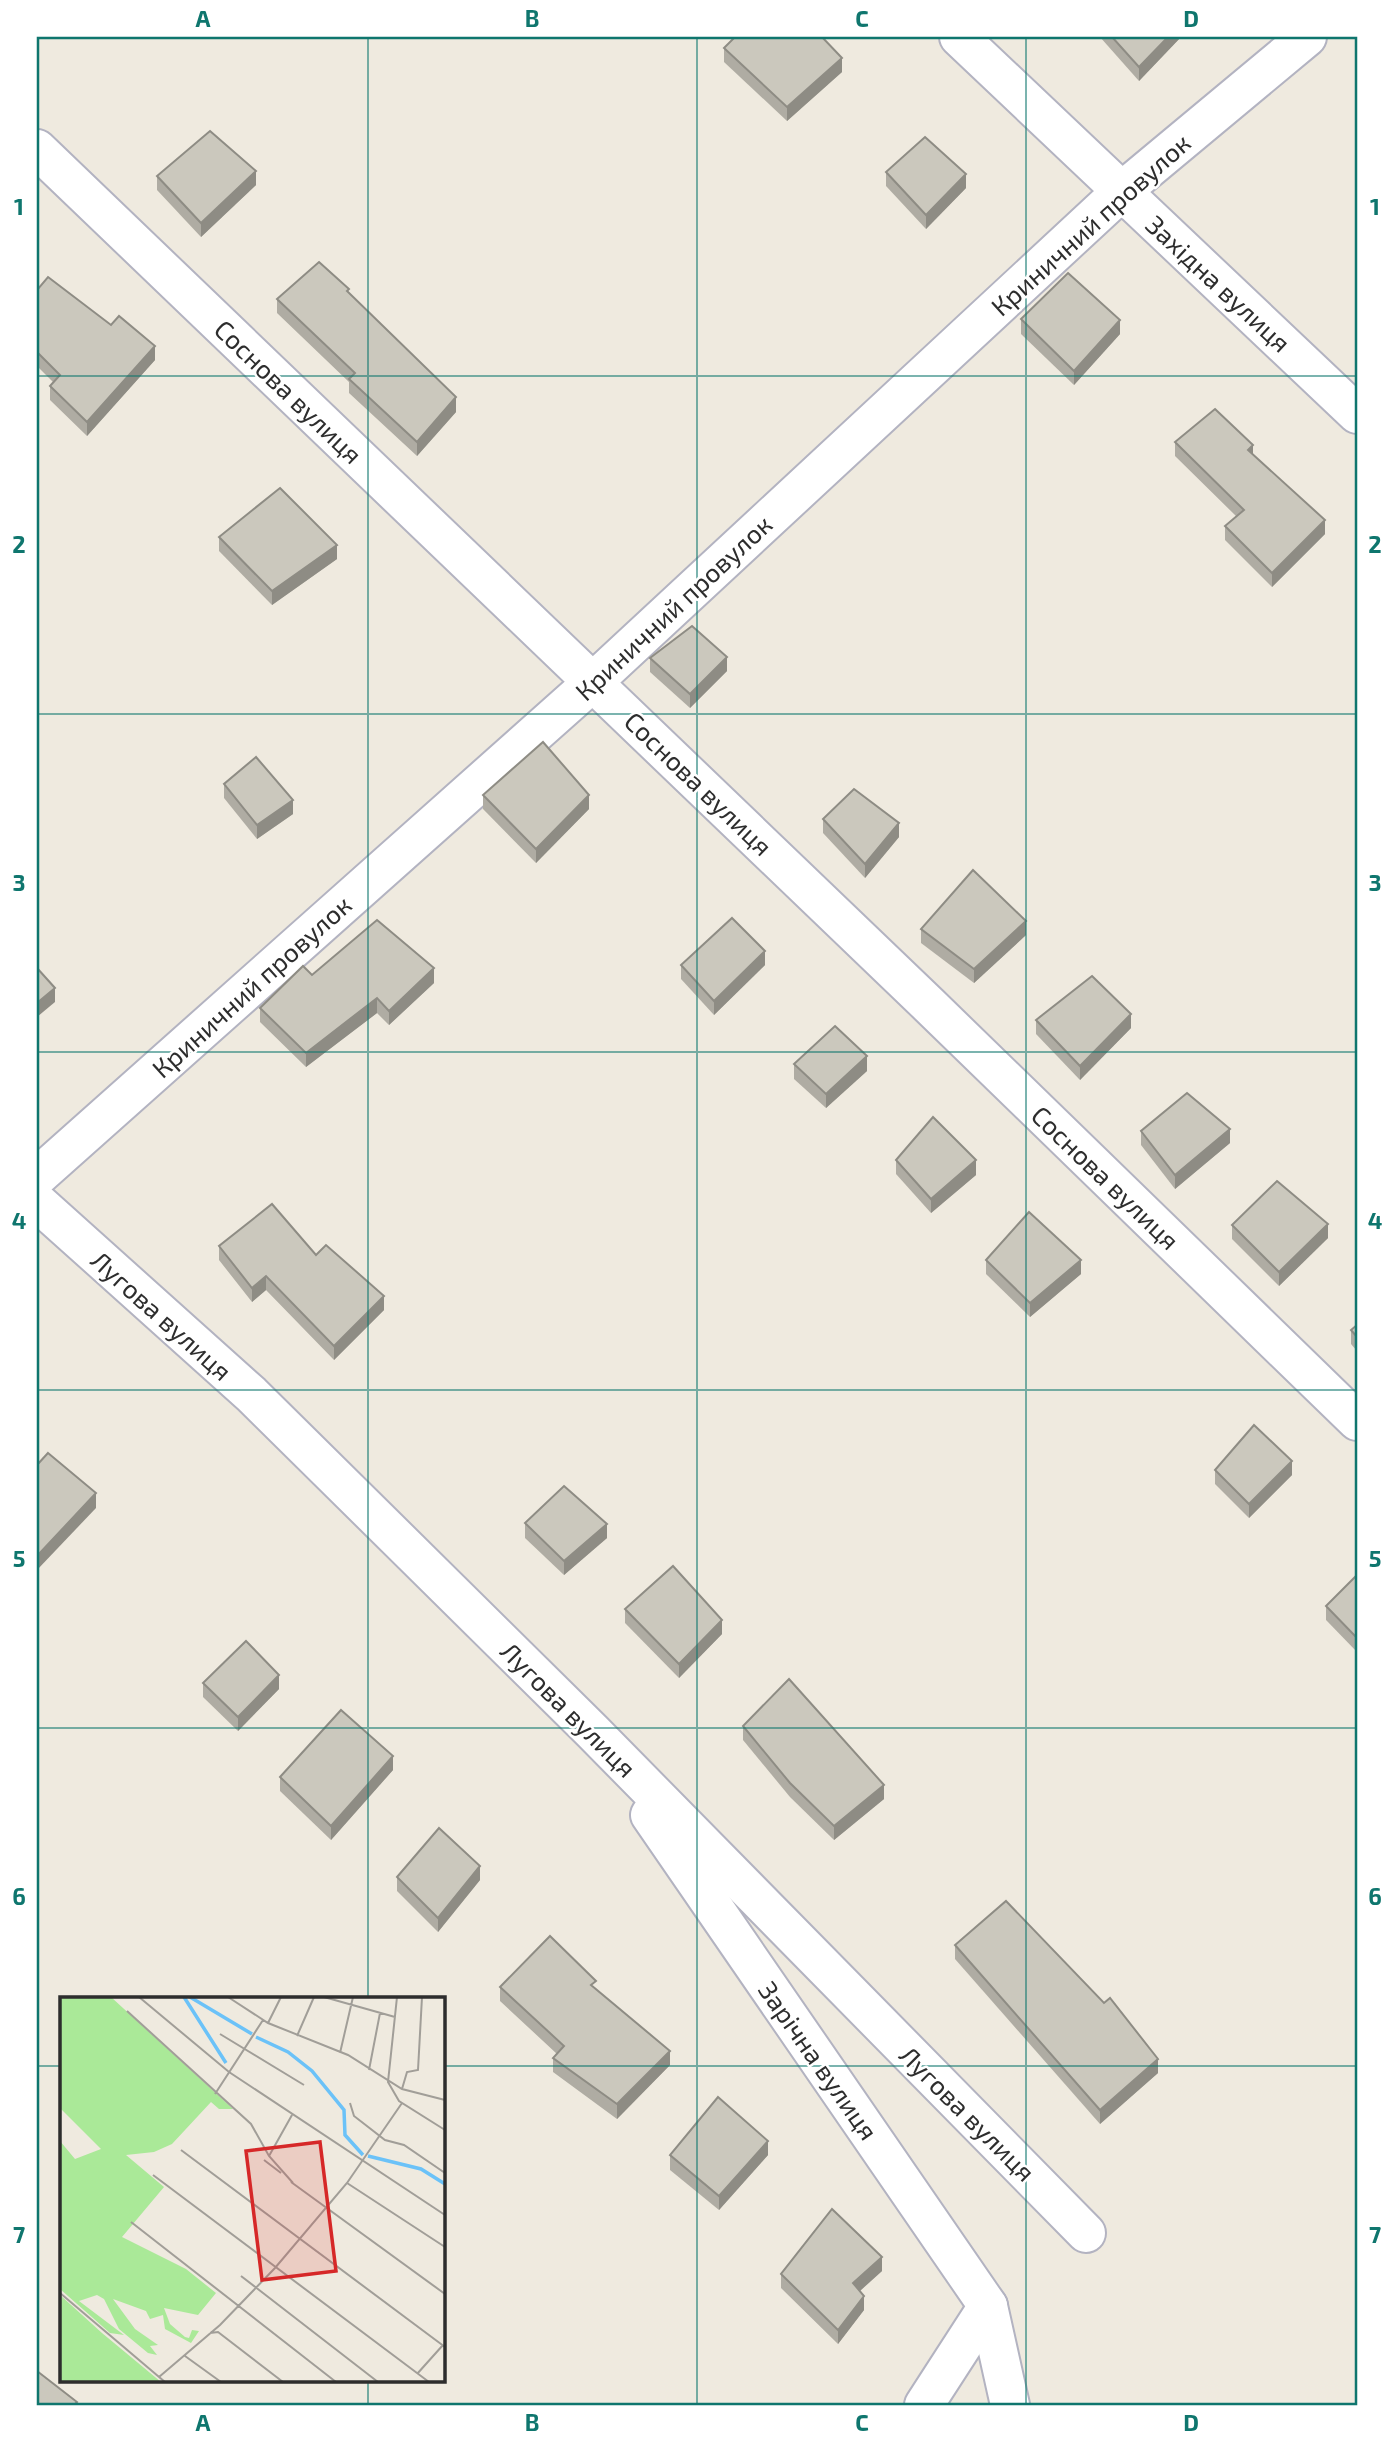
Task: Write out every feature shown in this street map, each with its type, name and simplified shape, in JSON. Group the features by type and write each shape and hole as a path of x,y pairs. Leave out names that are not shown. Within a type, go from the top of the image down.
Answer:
{"street":[{"name":"Західна вулиця","path":"959,37 1357,414"},
{"name":"Криничний провулок","path":"37,1177 593,682 1122,191 1307,37"},
{"name":"Соснова вулиця","path":"37,149 929,1004 1357,1421"},
{"name":"Лугова вулиця","path":"37,1202 251,1394 592,1731 1086,2233"},
{"name":"Зарічна вулиця","path":"592,1731 988,2306 1010,2405"},
{"path":"924,2405 988,2306"}],"building":[{"path":"735,37 822,37 842,58 787,107 724,48"},
{"path":"1112,37 1168,37 1139,67"},
{"path":"210,131 256,171 201,223 157,176"},
{"path":"925,137 966,174 926,215 886,172"},
{"path":"319,262 456,397 417,442 349,379 355,373 277,299"},
{"path":"1068,273 1120,320 1074,371 1021,319"},
{"path":"48,277 111,325 119,316 155,346 87,422 50,386 60,375 37,352 37,290"},
{"path":"1215,409 1253,445 1248,450 1325,520 1272,573 1225,526 1244,510 1175,442"},
{"path":"280,488 337,545 272,591 219,537"},
{"path":"692,626 727,657 690,694 650,658"},
{"path":"543,742 589,795 536,849 483,795"},
{"path":"256,757 293,800 257,825 224,784"},
{"path":"854,789 899,823 865,864 823,819"},
{"path":"973,870 1026,921 974,969 921,929"},
{"path":"732,918 765,951 714,1001 681,965"},
{"path":"377,920 434,968 389,1011 377,998 306,1053 260,1008 303,966 312,975"},
{"path":"37,968 55,988 37,1003"},
{"path":"1092,976 1131,1014 1080,1066 1036,1020"},
{"path":"835,1026 867,1056 826,1094 794,1064"},
{"path":"1187,1093 1230,1129 1175,1175 1141,1131"},
{"path":"933,1117 976,1160 931,1199 896,1160"},
{"path":"1277,1181 1328,1224 1279,1272 1232,1225"},
{"path":"272,1204 316,1255 326,1245 384,1296 334,1346 266,1276 252,1288 219,1246"},
{"path":"1029,1212 1081,1260 1030,1303 986,1260"},
{"path":"1357,1325 1357,1337 1351,1330"},
{"path":"1254,1425 1292,1461 1249,1504 1215,1470"},
{"path":"48,1453 96,1493 37,1556 37,1465"},
{"path":"564,1486 607,1524 564,1561 525,1523"},
{"path":"673,1566 722,1620 679,1664 625,1609"},
{"path":"1357,1575 1357,1638 1326,1606"},
{"path":"246,1641 279,1675 238,1717 203,1683"},
{"path":"789,1679 884,1785 834,1826 790,1783 743,1726"},
{"path":"341,1710 393,1756 331,1826 280,1777"},
{"path":"439,1828 480,1866 438,1918 397,1877"},
{"path":"1006,1901 1104,2003 1110,1998 1158,2059 1100,2110 955,1945"},
{"path":"550,1936 596,1981 591,1985 670,2051 617,2104 553,2058 564,2046 500,1987"},
{"path":"718,2097 768,2141 719,2196 670,2155"},
{"path":"832,2209 882,2257 853,2283 864,2296 838,2330 781,2274"},
{"path":"37,2371 77,2402 74,2405 37,2405"}]}
